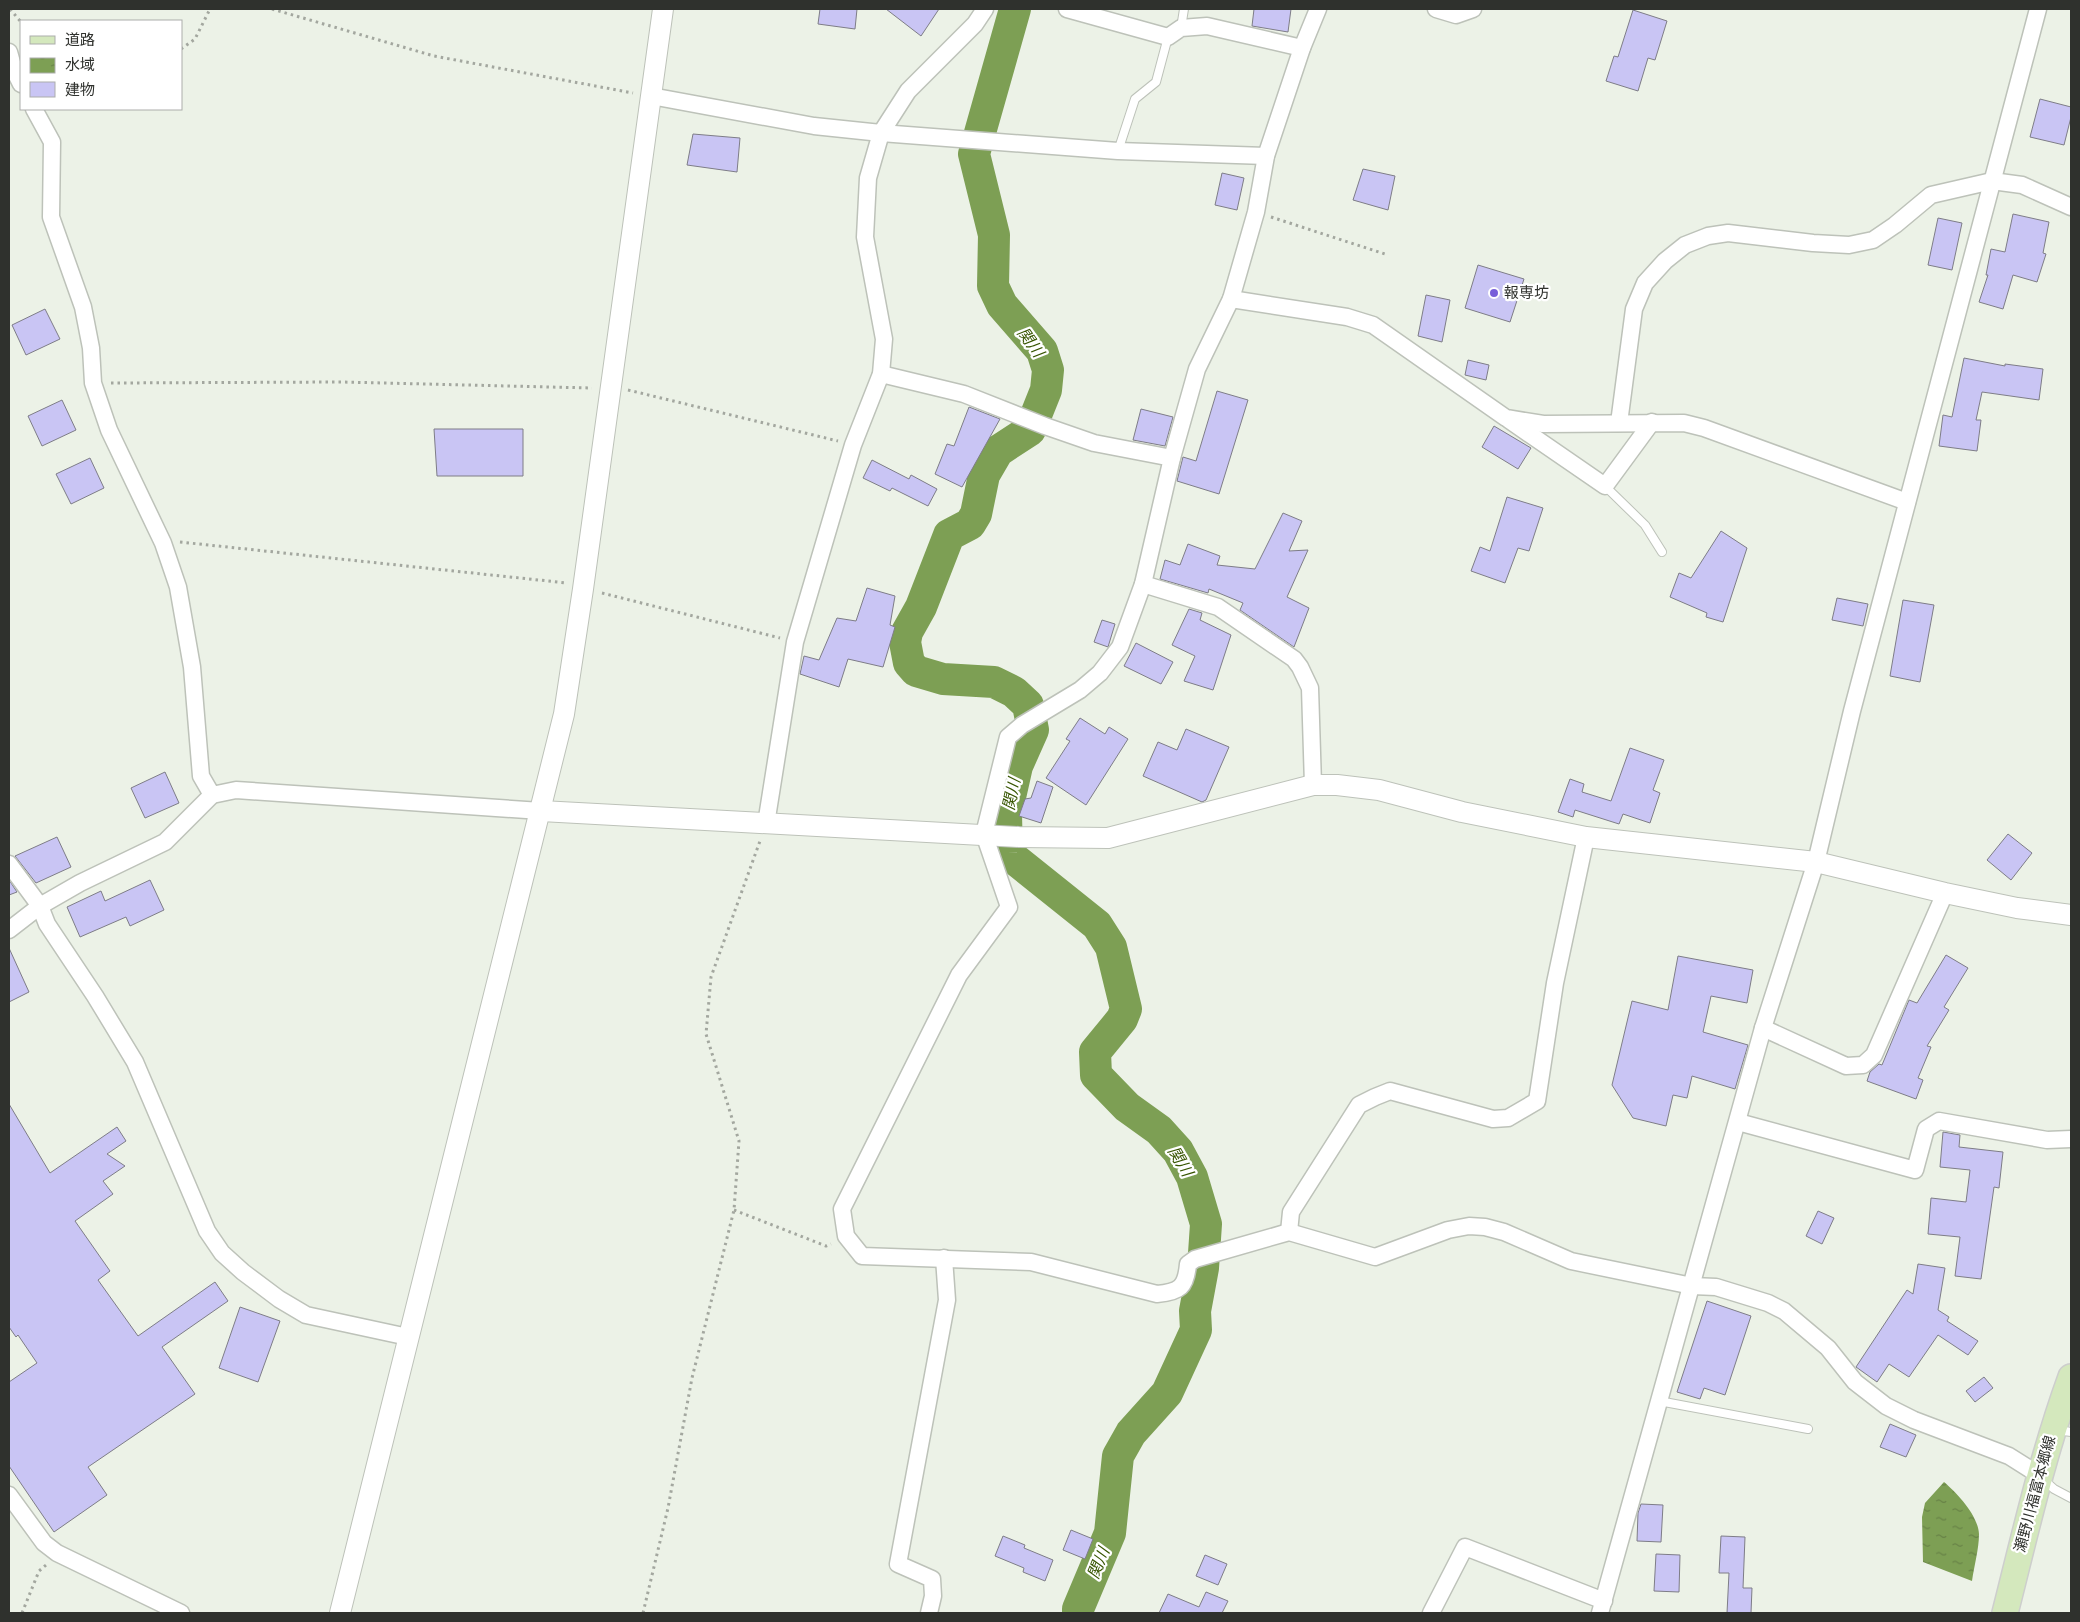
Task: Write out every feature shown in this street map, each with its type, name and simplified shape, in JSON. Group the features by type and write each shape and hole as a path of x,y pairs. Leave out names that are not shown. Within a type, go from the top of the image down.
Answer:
{"main road":[{"name":"瀬野川福富本郷線","path":"2005,1613 2039,1475 2062,1430 2071,1377"}],"street":[{"path":"340,1613 564,714 663,9"},
{"path":"766,824 795,642 854,445 881,374 884,339 865,238 868,178 881,133 908,92 975,24 985,9"},
{"path":"1067,9 1175,33 1206,26 1302,48"},
{"path":"1318,9 1302,48 1266,156 1256,212 1231,299 1197,369 1172,458 1143,584 1120,647 1100,673 1080,690 1029,721 1008,737 991,834 1009,907 959,975 842,1209 846,1236 862,1256 1031,1262 1157,1294 1171,1293 1182,1287 1187,1276 1188,1264 1195,1259 1289,1232 1375,1257 1448,1230 1469,1226 1485,1227 1504,1232 1570,1261 1692,1286 1716,1287 1768,1303 1784,1311 1828,1348 1854,1382 1886,1406 1914,1420 2009,1456 2039,1475"},
{"path":"1436,9 1456,15 1473,9"},
{"path":"1431,1613 1464,1547 1602,1607 1763,1028 1816,862 1852,711 2038,9"},
{"path":"9,52 19,71"},
{"path":"651,96 814,126 881,133 1118,151 1266,156"},
{"path":"35,110 52,142 51,217 83,307 91,348 93,383 109,430 163,543 178,587 192,667 201,776 212,795"},
{"path":"1618,423 1634,309 1645,283 1665,261 1685,245 1708,236 1728,233 1813,243 1849,245 1873,240 1931,195 1992,181 2022,185 2071,207"},
{"path":"1231,299 1348,317 1373,325 1605,486 1652,422"},
{"path":"881,374 964,394 1094,443 1172,458"},
{"path":"1506,418 1543,424 1684,423 1704,428 1907,502"},
{"path":"1143,584 1218,607 1297,663 1310,688 1313,785"},
{"path":"9,930 40,906 80,883 166,842 212,795 236,790 766,824 991,834 1019,837 1108,838 1313,785 1337,785 1379,790 1462,812 1586,837 1816,862 1945,894 2017,908 2071,915"},
{"path":"1289,1232 1291,1212 1359,1105 1390,1091 1493,1119 1508,1118 1537,1101 1555,983 1586,837"},
{"path":"9,864 40,906 47,924 95,996 135,1062 207,1231 222,1253 279,1299 306,1315 408,1337"},
{"path":"1763,1028 1846,1066 1863,1065 1874,1055 1945,894"},
{"path":"1738,1122 1915,1170 1926,1129 1939,1121 2047,1140 2071,1139"},
{"path":"929,1613 933,1596 932,1580 898,1564 947,1300 944,1258"},
{"path":"9,1494 44,1544 57,1554 181,1613"}],"lane":[{"path":"1118,151 1135,99 1156,82 1184,9"},
{"path":"1605,486 1645,525 1662,552"},
{"path":"1659,1400 1808,1429"},
{"path":"2039,1475 2054,1489 2071,1498"}],"path":[{"path":"10,9 20,21"},
{"path":"182,48 195,39 210,9"},
{"path":"272,9 434,56 651,96"},
{"path":"1256,212 1388,255"},
{"path":"93,383 341,382 634,390 854,445"},
{"path":"163,543 178,542 567,582 583,588 795,642"},
{"path":"644,1613 668,1508 692,1378 734,1210 739,1141 706,1034 711,977 766,824"},
{"path":"734,1210 826,1246 846,1236"},
{"path":"22,1613 39,1571 57,1554"}],"water":[{"path":"1944,1482 1966,1505 1978,1527 1978,1546 1972,1581 1923,1562 1922,1517 1925,1503"}],"building":[{"path":"820,9 857,9 855,29 818,24"},
{"path":"886,9 939,9 921,36"},
{"path":"1254,9 1291,9 1288,32 1252,26"},
{"path":"1633,10 1667,21 1655,60 1648,58 1638,91 1606,81 1614,56 1618,57"},
{"path":"2040,99 2071,107 2071,117 2064,145 2030,137"},
{"path":"693,134 740,138 737,172 687,165"},
{"path":"1363,169 1395,176 1388,210 1353,200"},
{"path":"1222,173 1244,178 1237,210 1215,205"},
{"path":"2013,214 2049,222 2043,253 2046,254 2037,282 2013,275 2003,309 1979,302 1988,275 1986,275 1991,249 2005,252"},
{"path":"1938,218 1962,223 1952,270 1928,265"},
{"name":"報専坊","path":"1478,265 1524,279 1510,322 1465,308"},
{"path":"1426,295 1450,300 1442,342 1418,336"},
{"path":"45,309 60,339 26,355 12,325"},
{"path":"1964,358 2005,366 2005,364 2043,369 2039,400 1982,392 1976,420 1981,420 1977,451 1939,446 1943,415 1952,417"},
{"path":"1468,360 1489,365 1486,380 1465,375"},
{"path":"1217,391 1248,400 1219,494 1177,481 1183,457 1196,461"},
{"path":"62,400 76,430 42,446 28,416"},
{"path":"969,407 1000,419 962,487 935,474 947,444 954,446"},
{"path":"1141,409 1173,417 1165,446 1133,440"},
{"path":"1494,426 1531,448 1518,469 1482,447"},
{"path":"434,429 523,429 523,476 437,476"},
{"path":"90,458 104,488 71,504 56,474"},
{"path":"872,460 909,479 911,475 937,489 928,506 892,488 890,491 863,478"},
{"path":"1507,497 1543,508 1529,551 1518,548 1505,583 1471,571 1480,547 1490,551"},
{"path":"1283,513 1302,521 1289,551 1308,550 1287,597 1309,608 1294,647 1240,610 1243,603 1209,589 1208,593 1160,579 1165,560 1180,565 1188,544 1220,556 1217,565 1255,569"},
{"path":"1721,531 1747,548 1723,622 1706,617 1707,613 1670,597 1679,573 1691,578"},
{"path":"867,588 895,596 890,625 895,627 883,667 848,659 839,687 800,674 804,656 819,660 837,618 856,621"},
{"path":"1837,598 1868,604 1863,626 1832,620"},
{"path":"1903,600 1934,605 1920,682 1890,676"},
{"path":"1189,609 1202,613 1200,620 1231,635 1213,690 1184,681 1195,656 1172,645"},
{"path":"1102,620 1115,624 1108,647 1094,642"},
{"path":"1136,643 1173,662 1161,684 1124,666"},
{"path":"1080,718 1105,734 1109,727 1128,739 1086,805 1046,778 1070,741 1066,739"},
{"path":"1186,729 1229,747 1206,800 1202,802 1143,776 1158,742 1177,750"},
{"path":"1630,748 1664,760 1653,790 1660,793 1650,823 1623,814 1619,824 1575,810 1573,817 1558,812 1570,779 1584,784 1582,792 1611,801"},
{"path":"165,772 179,803 145,818 131,788"},
{"path":"1037,781 1053,787 1041,823 1019,816 1025,799 1031,798"},
{"path":"2008,834 2032,853 2011,880 1987,860"},
{"path":"57,837 71,867 36,883 15,856"},
{"path":"9,880 17,892 9,895"},
{"path":"150,880 164,910 130,926 126,917 80,937 67,907 101,891 105,901"},
{"path":"9,948 29,992 9,1002"},
{"path":"1946,955 1968,968 1944,1007 1949,1010 1927,1046 1931,1047 1918,1078 1923,1080 1916,1099 1867,1081 1870,1072 1879,1064 1882,1065 1909,1000 1917,1003"},
{"path":"1678,956 1753,970 1747,1003 1711,996 1703,1032 1748,1045 1735,1089 1692,1076 1687,1098 1673,1095 1666,1126 1633,1118 1612,1085 1632,1001 1668,1010"},
{"path":"9,1104 50,1173 117,1127 126,1141 107,1154 125,1166 103,1181 113,1194 75,1221 110,1271 98,1280 138,1336 215,1282 228,1301 162,1347 195,1394 88,1467 107,1495 54,1532 9,1466 9,1382 37,1363 18,1335 16,1337 9,1327"},
{"path":"1943,1132 1960,1135 1959,1147 2003,1152 1999,1188 1994,1187 1981,1279 1955,1276 1960,1237 1928,1234 1931,1198 1966,1202 1970,1170 1940,1167"},
{"path":"1818,1211 1834,1218 1822,1244 1806,1236"},
{"path":"1918,1264 1945,1268 1938,1310 1949,1317 1947,1321 1978,1341 1968,1355 1938,1335 1909,1377 1889,1364 1877,1382 1856,1367 1907,1290 1913,1294"},
{"path":"1707,1301 1751,1316 1725,1395 1704,1388 1700,1399 1677,1392"},
{"path":"240,1307 280,1321 258,1382 219,1368"},
{"path":"1984,1377 1993,1388 1975,1402 1966,1391"},
{"path":"1890,1424 1916,1435 1906,1457 1880,1447"},
{"path":"1641,1504 1663,1505 1661,1542 1637,1541 1638,1513"},
{"path":"1071,1530 1093,1539 1085,1559 1063,1550"},
{"path":"1003,1536 1025,1545 1024,1548 1053,1560 1045,1581 1023,1572 1024,1568 995,1556"},
{"path":"1721,1536 1745,1537 1743,1588 1752,1588 1751,1613 1727,1613 1729,1573 1719,1573"},
{"path":"1656,1554 1680,1555 1679,1592 1654,1591"},
{"path":"1205,1555 1227,1564 1218,1585 1196,1576"},
{"path":"1206,1592 1228,1601 1222,1613 1159,1613 1168,1594 1199,1607"}],"waterway":[{"name":"関川","path":"1015,9 974,154 994,235 993,286 1002,305 1042,351 1048,370 1046,390 1030,430 998,451 984,475 976,514 970,524 949,535 921,607 907,632 905,642 909,663 916,671 943,679 994,682 1014,692 1028,705 1033,730 1017,766 1006,815 1007,853 1097,925 1111,947 1126,1009 1122,1019 1095,1052 1096,1075 1127,1107 1159,1130 1178,1151 1192,1177 1206,1224 1203,1268 1195,1311 1196,1330 1167,1393 1131,1433 1118,1456 1110,1533 1078,1613"}],"place":[{"name":"報専坊","path":"1494,293"}]}
